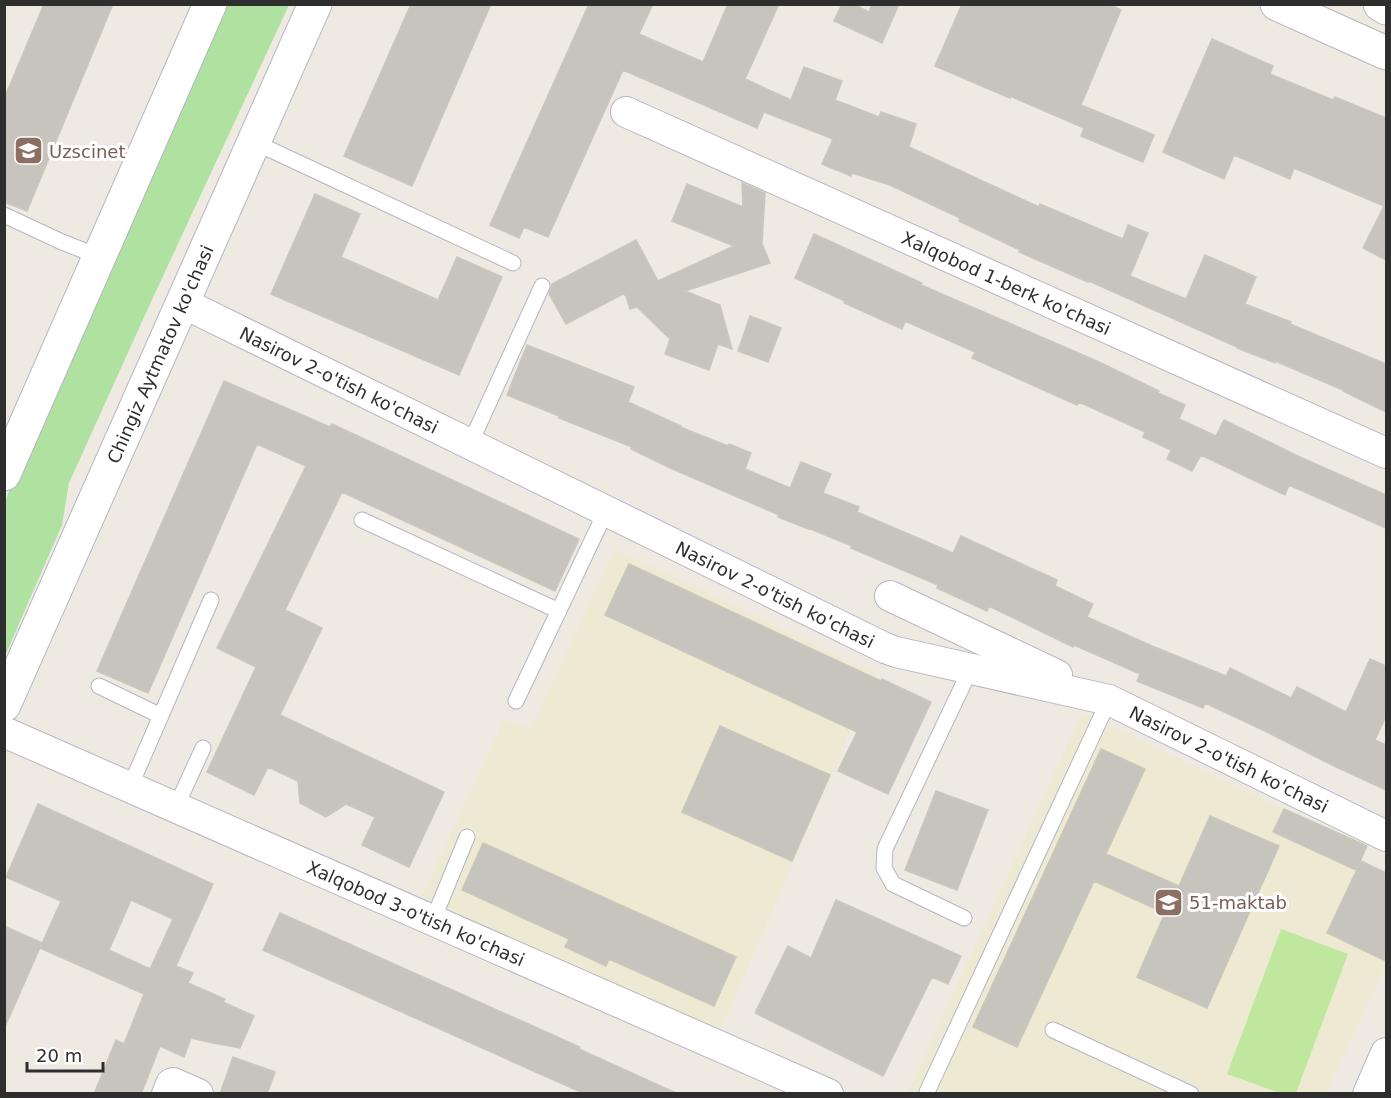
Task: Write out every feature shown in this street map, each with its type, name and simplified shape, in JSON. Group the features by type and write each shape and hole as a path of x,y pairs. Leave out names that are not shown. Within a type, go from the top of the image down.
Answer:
{"main road":[{"path":"4,474 210,4"},
{"name":"Chingiz Aytmatov ko'chasi","path":"4,705 315,4"},
{"path":"1277,4 1386,53"},
{"path":"1380,4 1386,8"}],"street":[{"name":"Xalqobod 1-berk ko'chasi","path":"626,112 1386,453"},
{"name":"Nasirov 2-o'tish ko'chasi","path":"183,303 885,648 1109,700 1386,836"},
{"path":"890,596 1109,700"},
{"name":"Xalqobod 3-o'tish ko'chasi","path":"4,732 828,1094"},
{"path":"1368,1094 1386,1055"},
{"path":"167,1094 172,1083 198,1094"}],"lane":[{"path":"254,141 513,263"},
{"path":"4,215 100,257"},
{"path":"470,444 542,286"},
{"path":"516,701 606,511"},
{"path":"362,520 559,611"},
{"path":"130,787 211,600"},
{"path":"964,918 893,884 884,868 885,849 970,668"},
{"path":"99,686 161,716"},
{"path":"927,1092 1109,700"},
{"path":"176,807 203,748"},
{"path":"433,920 467,837"},
{"path":"1053,1030 1191,1094"}],"shaded area":[{"path":"615,549 875,674 719,1034 422,896 504,720 531,729"},
{"name":"51-maktab","path":"1082,713 1284,809 1273,833 1357,870 1327,933 1386,961 1386,965 1326,1093 907,1094"}],"green space":[{"path":"223,5 289,5 69,483 62,525 5,656 4,506 13,479"},
{"path":"1281,929 1348,954 1296,1093 1280,1093 1227,1074"}],"building":[{"name":"Uzscinet","path":"44,4 113,4 27,211 4,202 4,99"},
{"path":"411,4 491,4 412,186 344,156"},
{"path":"589,4 653,4 639,34 703,62 728,4 779,4 745,79 791,100 804,67 842,81 835,100 879,117 881,112 916,124 909,147 1039,207 1040,204 1123,239 1128,225 1148,233 1130,276 1186,299 1205,255 1256,277 1245,304 1386,364 1386,412 1343,390 1275,361 1275,363 1237,348 1019,252 1020,250 959,221 960,218 890,185 852,173 851,176 822,164 833,139 764,112 757,128 623,70 548,237 524,227 519,238 490,225"},
{"path":"842,4 853,4 869,12 872,4 899,4 882,43 834,21"},
{"path":"962,4 1108,4 1121,10 1081,105 1154,135 1143,162 1081,136 1084,128 935,66"},
{"path":"1212,39 1273,66 1270,74 1333,100 1335,97 1386,118 1386,260 1363,248 1384,206 1294,168 1290,179 1234,155 1224,179 1163,152"},
{"path":"742,183 765,193 762,244 770,263 685,291 720,305 732,349 718,344 709,370 665,354 670,339 637,307 630,309 626,296 623,294 566,324 549,294 552,284 636,240 658,281 734,246 672,221 687,184 743,207"},
{"path":"315,194 360,214 341,257 438,300 457,257 502,277 459,375 271,294"},
{"path":"814,234 922,283 921,285 1097,361 1159,391 1158,393 1185,405 1179,419 1216,436 1224,420 1386,495 1386,528 1289,485 1285,495 1201,455 1192,471 1167,459 1171,450 1143,437 1145,432 1079,402 1077,405 972,358 975,352 905,321 902,329 795,278"},
{"path":"750,316 781,328 768,362 738,351"},
{"path":"527,345 634,387 628,402 680,427 751,453 745,469 790,488 801,462 831,474 823,493 859,507 857,512 953,553 961,536 1057,580 1055,586 1093,604 1087,617 1226,676 1230,668 1291,698 1297,687 1346,712 1370,659 1386,666 1386,716 1375,740 1386,745 1386,790 1205,703 1203,708 1137,681 1140,674 1074,645 1073,647 989,606 987,611 937,588 938,585 851,548 852,546 778,517 779,515 668,467 631,449 632,447 507,395"},
{"path":"224,381 330,427 332,424 579,539 555,591 342,492 285,610 322,628 280,715 444,792 409,867 362,845 375,817 346,804 326,817 300,803 298,781 268,767 254,795 207,772 256,667 217,648 306,466 257,444 148,693 97,671"},
{"path":"629,564 931,702 888,794 838,771 857,732 605,615"},
{"path":"720,726 830,775 792,861 682,812"},
{"path":"1101,749 1145,769 1106,854 1179,886 1210,816 1279,846 1207,1008 1137,977 1165,913 1094,881 1017,1047 973,1027"},
{"path":"936,791 988,810 957,890 905,870"},
{"path":"38,804 213,884 176,966 193,973 188,983 225,999 223,1002 254,1016 240,1048 191,1038 184,1057 160,1046 141,1094 94,1094 116,1040 124,1044 144,994 40,948 61,901 6,877","holes":["131,900 173,919 150,969 109,950"]},
{"path":"1284,809 1367,846 1356,870 1273,832"},
{"path":"483,843 736,957 714,1006 609,959 606,966 565,947 569,939 462,890"},
{"path":"1361,861 1386,873 1386,961 1327,933"},
{"path":"836,900 961,956 948,984 932,977 883,1076 755,1013 788,946 811,958"},
{"path":"280,913 580,1047 579,1049 678,1094 585,1094 263,950"},
{"path":"4,926 42,943 4,1029"},
{"path":"233,1057 275,1072 267,1094 220,1094"}],"place":[{"name":"Uzscinet","path":"28,151"},
{"name":"51-maktab","path":"1168,902"}]}
